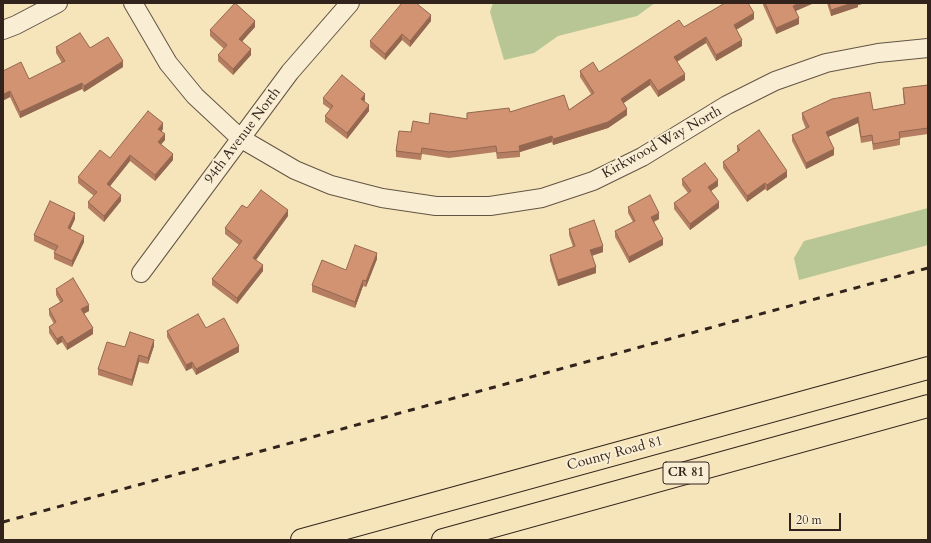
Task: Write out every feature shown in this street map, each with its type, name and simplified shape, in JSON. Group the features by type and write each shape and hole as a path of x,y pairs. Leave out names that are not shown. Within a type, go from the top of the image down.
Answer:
{"highway":[{"name":"County Road 81","path":"302,540 928,368"},
{"name":"CR 81","path":"443,540 928,406"}],"street":[{"path":"3,30 16,25 58,3"},
{"name":"Kirkwood Way North","path":"133,3 168,63 195,96 240,138 295,170 331,185 382,198 436,206 490,206 542,198 593,181 642,157 728,105 775,81 826,63 878,52 928,48"},
{"name":"94th Avenue North","path":"141,274 290,72 350,3"}],"green space":[{"path":"493,3 655,3 637,16 558,36 534,53 504,60 490,12"},
{"path":"928,208 928,245 799,280 794,258 804,241"}],"building":[{"path":"235,3 255,21 239,39 251,49 233,69 218,55 227,45 210,30"},
{"path":"402,3 416,3 431,15 410,41 402,34 385,54 370,41"},
{"path":"725,3 748,3 754,13 734,25 742,40 716,55 706,37 674,57 685,74 658,91 650,79 621,99 627,109 608,122 553,139 552,136 519,146 520,151 497,153 496,146 449,152 422,148 421,154 396,151 399,131 411,132 413,121 429,124 430,113 467,119 467,113 509,108 510,112 564,95 569,110 594,93 580,71 593,62 599,72 679,20 684,27"},
{"path":"765,3 800,3 793,6 799,18 776,28"},
{"path":"829,3 852,3 831,10"},
{"path":"80,33 90,48 108,37 123,61 84,86 82,83 20,112 10,91 4,94 3,93 3,71 21,62 29,79 65,61 56,47"},
{"path":"342,75 365,94 361,99 369,105 347,133 325,116 333,106 323,98"},
{"path":"928,85 928,128 899,132 900,139 873,144 872,135 861,137 858,117 826,132 834,149 806,163 792,135 809,127 802,113 832,99 870,92 873,110 905,104 903,88"},
{"path":"148,111 163,123 158,129 165,134 158,142 173,154 155,175 130,155 107,184 121,195 104,216 88,202 97,192 78,177 100,150 110,158"},
{"path":"759,130 787,171 767,185 765,183 747,196 723,162 740,150 737,146"},
{"path":"705,163 718,180 708,187 719,202 690,224 674,203 691,191 682,179"},
{"path":"261,190 288,210 253,258 263,265 237,298 212,279 242,241 225,228 242,205 247,208"},
{"path":"650,195 659,213 651,217 663,239 629,257 615,231 635,221 628,207"},
{"path":"50,201 75,213 68,228 84,236 72,261 54,253 58,246 34,235"},
{"path":"594,220 603,246 590,250 596,267 558,280 550,255 575,246 569,229"},
{"path":"355,245 377,253 366,281 363,280 355,302 312,285 322,260 346,270"},
{"path":"73,278 89,305 81,309 93,328 67,344 62,336 57,339 49,327 56,322 49,309 63,301 56,289"},
{"path":"198,314 206,328 224,318 239,346 196,369 192,362 186,365 167,331"},
{"path":"130,332 154,340 148,358 139,355 132,380 98,369 107,342 125,347"}],"railway":[{"path":"3,522 928,268"}]}
